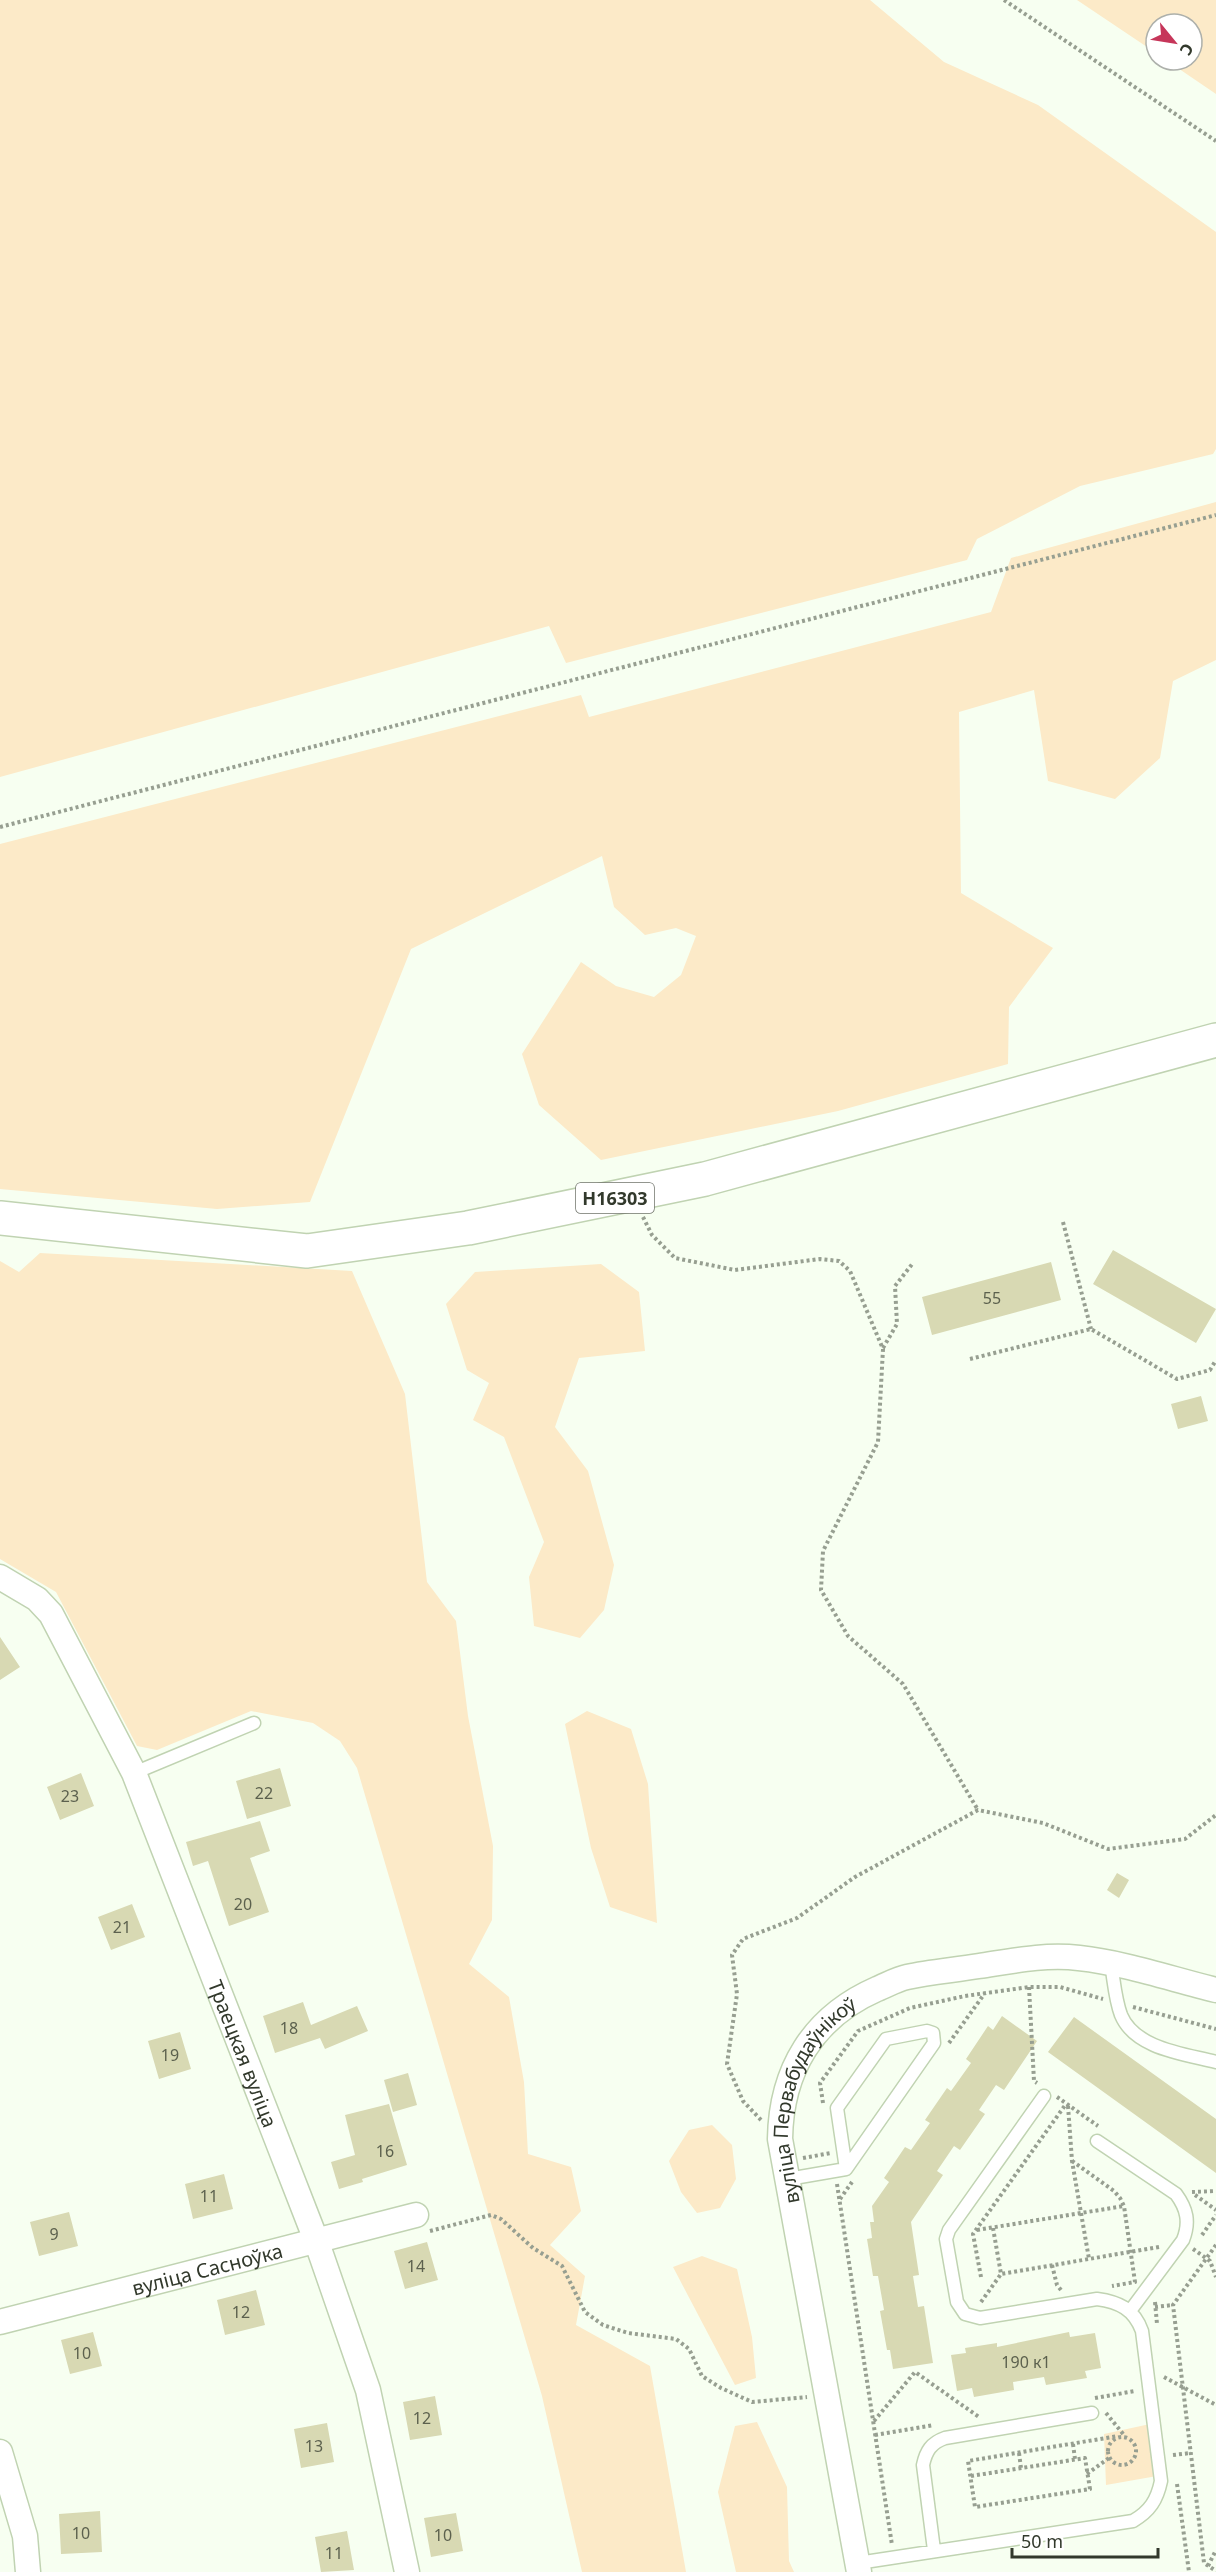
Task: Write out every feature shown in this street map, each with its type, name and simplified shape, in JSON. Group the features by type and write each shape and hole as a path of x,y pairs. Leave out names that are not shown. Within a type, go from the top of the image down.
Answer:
{"main road":[{"name":"Н16303","path":"0,1218 307,1251 468,1228 705,1179 1216,1040"}],"street":[{"name":"Траецкая вуліца","path":"0,1576 37,1599 51,1614 134,1773 316,2240 368,2390 407,2572"},
{"name":"вуліца Первабудаўнікоў","path":"859,2567 788,2179 771,2135 781,2111 790,2078 806,2044 828,2019 857,1998 904,1977 1043,1956 1078,1958 1111,1964 1216,1990"},
{"name":"вуліца Сасноўка","path":"0,2322 416,2215"},
{"path":"0,2452 25,2536 28,2572"}],"lane":[{"path":"134,1773 254,1723"},
{"path":"1111,1964 1122,2018 1134,2032 1162,2048 1216,2062"},
{"path":"788,2179 840,2170 934,2043 933,2033 927,2031 886,2039 837,2108 840,2170"},
{"path":"859,2567 934,2550 1133,2521 1144,2515 1153,2505 1161,2481 1142,2331 1138,2320 1130,2311 1116,2302 1097,2299 980,2318 965,2314 957,2302 946,2239 949,2230 1046,2092"},
{"path":"1102,2137 1176,2194 1187,2216 1188,2228 1183,2240 1130,2311"},
{"path":"934,2550 923,2465 925,2455 936,2441 1092,2412"}],"path":[{"path":"1004,0 1216,141"},
{"path":"0,827 1216,515"},
{"path":"631,1194 652,1235 675,1258 735,1270 820,1259 839,1261 850,1271 882,1349 878,1442 823,1551 821,1590 848,1636 903,1684 978,1810"},
{"path":"1063,1222 1091,1329"},
{"path":"882,1349 897,1324 895,1286 913,1263"},
{"path":"970,1359 1091,1329 1177,1379 1210,1370 1216,1360"},
{"path":"771,2135 761,2120 743,2101 727,2064 736,1994 732,1955 743,1939 796,1918 855,1877 978,1810 1043,1823 1108,1849 1185,1839 1216,1815"},
{"path":"824,2106 820,2083 858,2031 910,2008 965,1996 1029,1988 1060,1987 1216,2029"},
{"path":"1029,1988 1034,2081 1046,2092 1067,2104 1102,2137"},
{"path":"1067,2104 1072,2161 1089,2259"},
{"path":"981,2277 973,2234 1067,2104"},
{"path":"761,2108 761,2120 771,2135"},
{"path":"830,2141 840,2170 873,2421 894,2558"},
{"path":"1072,2161 1114,2191 1124,2206 1135,2282"},
{"path":"1182,2186 1216,2210"},
{"path":"1192,2192 1216,2191"},
{"path":"976,2230 1124,2206"},
{"path":"416,2215 426,2232 491,2215 501,2219 533,2248 562,2266 585,2312 603,2325 628,2333 676,2339 689,2349 702,2376 721,2388 752,2402 807,2397"},
{"path":"1186,2257 1216,2215"},
{"path":"993,2228 1002,2274"},
{"path":"1216,2245 1173,2305 1204,2563 1216,2571"},
{"path":"976,2309 1002,2274 1168,2246"},
{"path":"1192,2248 1210,2261 1216,2277"},
{"path":"1158,2331 1154,2301 1161,2292"},
{"path":"1155,2307 1173,2305"},
{"path":"1163,2366 1166,2389"},
{"path":"873,2421 915,2372 980,2417"},
{"path":"1164,2378 1216,2405"},
{"path":"805,2385 809,2408"},
{"path":"1094,2398 1136,2447 1134,2458 1125,2465 1120,2465 1109,2458"},
{"path":"1109,2458 1109,2444 1118,2436"},
{"path":"971,2476 1085,2458 1090,2489 975,2507 968,2461 1125,2436"},
{"path":"1073,2444 1075,2459"},
{"path":"1172,2444 1175,2467"},
{"path":"1019,2453 1021,2468"},
{"path":"1173,2455 1191,2453"},
{"path":"1087,2474 1109,2458"},
{"path":"1176,2479 1189,2572"},
{"path":"1208,2566 1216,2550"}],"shaded area":[{"path":"0,0 870,0 944,62 1038,105 1216,232 1216,449 1213,454 1080,486 977,539 967,560 566,663 549,626 0,777"},
{"path":"1077,0 1216,0 1216,94 1184,72 1204,72 1204,12 1144,12 1144,45"},
{"path":"1216,502 1216,660 1173,681 1160,758 1115,799 1048,781 1034,690 959,712 961,893 1053,948 1009,1007 1008,1064 838,1111 601,1160 539,1105 522,1054 581,962 616,986 654,997 681,975 696,936 676,928 645,935 614,907 602,856 411,949 310,1202 217,1209 0,1189 0,844 581,695 589,717 991,612 1011,558"},
{"path":"40,1253 352,1271 405,1394 427,1582 456,1621 468,1716 493,1846 492,1920 469,1964 509,1997 524,2082 528,2154 571,2167 581,2211 550,2245 585,2276 576,2325 650,2366 686,2572 582,2572 542,2396 357,1768 340,1741 313,1723 251,1711 157,1750 137,1746 56,1592 0,1559 0,1261 19,1272"},
{"path":"601,1264 639,1292 645,1351 579,1358 555,1427 588,1471 614,1565 604,1610 580,1638 534,1626 529,1577 544,1542 504,1437 473,1420 489,1383 467,1370 446,1304 475,1272"},
{"path":"587,1711 631,1729 648,1784 657,1923 610,1907 591,1848 565,1724"},
{"path":"712,2125 732,2145 736,2179 720,2208 697,2213 681,2192 669,2161 689,2130"},
{"path":"702,2256 737,2269 752,2337 756,2378 735,2385 673,2267"},
{"path":"757,2422 787,2487 789,2561 794,2572 736,2572 718,2492 735,2426"},
{"path":"1150,2424 1157,2476 1106,2485 1104,2434"}],"building":[{"path":"1113,1250 1216,1309 1196,1343 1093,1284"},
{"path":"1051,1262 1061,1300 932,1335 922,1297"},
{"path":"1201,1396 1208,1421 1178,1429 1171,1404"},
{"path":"0,1637 20,1667 0,1680"},
{"path":"280,1768 291,1806 247,1819 236,1781"},
{"path":"81,1773 94,1806 60,1820 47,1787"},
{"path":"260,1821 270,1851 250,1858 269,1912 229,1926 208,1861 193,1866 186,1842"},
{"path":"1117,1873 1129,1880 1119,1898 1107,1890"},
{"path":"132,1904 145,1937 111,1950 98,1917"},
{"path":"303,2002 311,2025 357,2006 368,2031 325,2049 320,2038 275,2053 263,2016"},
{"path":"1002,2016 1037,2041 1004,2090 996,2085 979,2110 985,2114 960,2150 954,2146 937,2171 943,2175 911,2222 919,2275 913,2276 918,2307 924,2306 933,2363 893,2369 880,2311 884,2310 878,2276 873,2276 867,2239 872,2238 870,2222 874,2222 872,2206 889,2182 884,2178 905,2147 911,2150 930,2123 925,2120 947,2088 951,2091 971,2063 966,2059 988,2026 993,2030"},
{"path":"1074,2017 1216,2119 1216,2173 1048,2052"},
{"path":"180,2032 191,2069 159,2079 148,2041"},
{"path":"408,2073 417,2105 393,2112 384,2080"},
{"path":"389,2104 407,2165 339,2189 331,2162 355,2155 345,2115"},
{"path":"224,2174 233,2209 193,2219 185,2184"},
{"path":"69,2212 78,2246 39,2256 30,2222"},
{"path":"427,2242 438,2280 405,2289 394,2251"},
{"path":"256,2290 265,2325 225,2335 217,2300"},
{"path":"93,2332 102,2366 70,2374 61,2340"},
{"path":"1069,2332 1070,2337 1095,2333 1101,2368 1085,2371 1087,2378 1046,2385 1044,2377 1013,2382 1014,2390 974,2397 972,2388 957,2391 951,2355 966,2353 965,2348 997,2343 997,2347"},
{"path":"435,2396 442,2435 410,2440 403,2402"},
{"path":"327,2423 334,2462 301,2468 294,2429"},
{"path":"100,2511 102,2552 61,2554 59,2514"},
{"path":"456,2513 463,2551 431,2557 424,2518"},
{"path":"347,2531 354,2570 321,2572 315,2537"}]}
